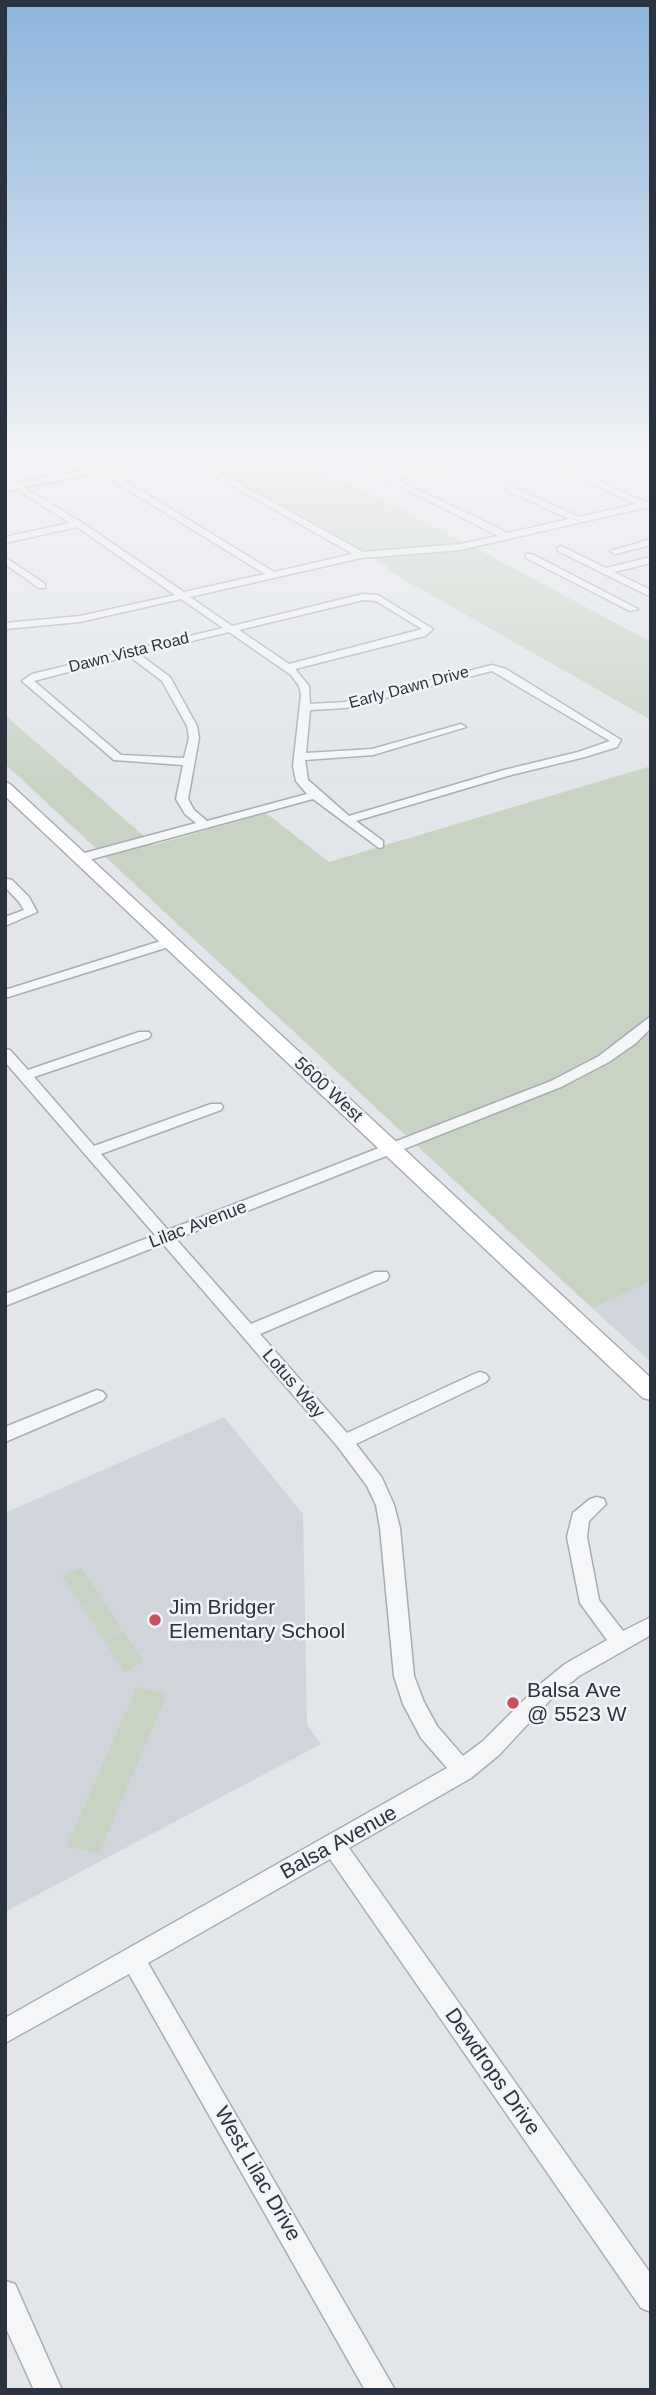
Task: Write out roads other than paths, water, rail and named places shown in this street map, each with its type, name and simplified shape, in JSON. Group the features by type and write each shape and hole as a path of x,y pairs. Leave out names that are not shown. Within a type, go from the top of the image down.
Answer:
{"main road":[{"name":"5600 West","path":"5,787 651,1392"}],"street":[{"path":"15,567 43,586"},
{"path":"140,567 289,667 304,686 305,707 299,771 302,781 315,795 379,844"},
{"path":"260,567 273,575"},
{"path":"5,626 80,619 309,567"},
{"path":"553,568 558,567"},
{"path":"597,567 651,594"},
{"path":"606,571 623,567"},
{"path":"553,568 633,609"},
{"path":"607,596 639,588"},
{"name":"Dawn Vista Road","path":"189,762 128,760 116,757 27,684 27,679 368,596 380,599 428,630 289,667"},
{"path":"131,653 166,679 186,715 194,735 182,799 189,811 205,825"},
{"name":"Early Dawn Drive","path":"305,707 345,705 492,668 502,671 612,736 616,741 613,745 581,755 515,770 347,820"},
{"path":"300,757 373,752 461,727"},
{"path":"81,858 315,795"},
{"path":"5,922 31,912 8,883"},
{"path":"5,994 170,942"},
{"name":"Lilac Avenue","path":"5,1300 573,1077 618,1049 651,1020"},
{"path":"24,1076 144,1035"},
{"name":"Lotus Way","path":"5,1054 344,1442 375,1483 388,1516 402,1662 414,1704 429,1732 463,1771"},
{"path":"92,1153 216,1107"},
{"path":"248,1332 381,1276"},
{"path":"344,1442 480,1378"},
{"path":"5,1435 97,1396"},
{"path":"597,1504 580,1518 577,1536 590,1603 620,1642"},
{"name":"Balsa Avenue","path":"5,2031 463,1771 497,1742 559,1680 651,1625"},
{"name":"Dewdrops Drive","path":"334,1846 651,2298"},
{"name":"West Lilac Drive","path":"133,1959 381,2390"},
{"path":"5,2294 48,2390"}],"place":[{"name":"Jim Bridger Elementary School","path":"155,1620"},
{"name":"Balsa Ave @ 5523 W","path":"513,1703"}]}
